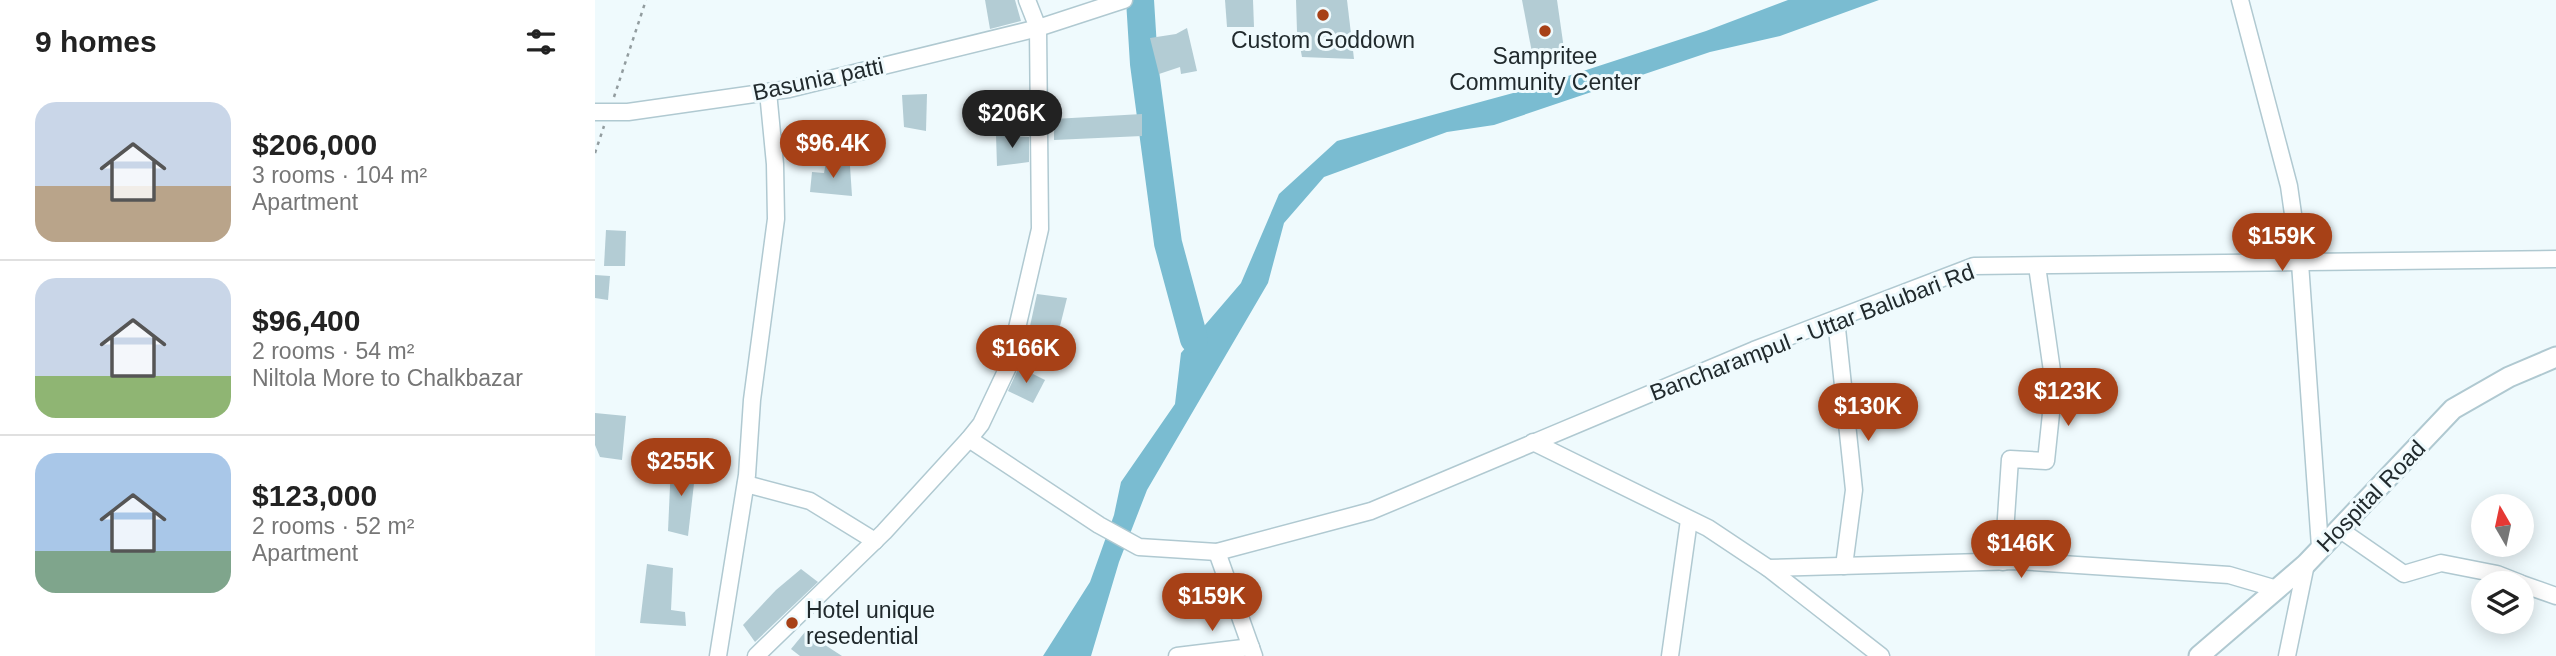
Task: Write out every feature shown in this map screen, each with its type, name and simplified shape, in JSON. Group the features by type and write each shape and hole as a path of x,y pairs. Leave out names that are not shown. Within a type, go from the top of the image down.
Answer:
{"main road":[{"name":"Hospital Road","path":"2199,656 2306,564 2453,409 2509,377 2556,357"}],"street":[{"path":"756,656 875,541 969,439 981,424 1009,367 1040,229 1038,28 1027,0"},
{"path":"2240,0 2289,186 2300,262 2320,547"},
{"name":"Basunia patti","path":"601,113 628,112 768,92 1038,28 1121,1"},
{"path":"718,656 746,484 752,400 776,219 775,164 768,92"},
{"name":"Bancharampul - Uttar Balubari Rd","path":"969,439 1099,525 1139,547 1217,552 1371,511 1533,442 1974,266 2556,259"},
{"path":"2003,562 2010,459 2046,461 2054,385 2037,266"},
{"path":"1836,319 1854,490 1844,566"},
{"path":"1533,442 1708,528 1768,568 1881,656"},
{"path":"746,484 810,501 875,541"},
{"path":"1670,656 1689,520"},
{"path":"2339,529 2404,573 2441,563 2482,571"},
{"path":"1177,656 1252,652 1217,552"},
{"path":"1768,568 2003,562 2229,575 2277,589"},
{"path":"2287,656 2306,564"},
{"path":"2534,588 2556,596"}],"path":[{"path":"612,102 646,0"},
{"path":"595,153 601,113"}],"water":[{"path":"1788,0 1879,0 1780,36 1710,52 1494,125 1447,132 1324,177 1284,223 1268,283 1147,490 1119,562 1091,656 1043,656 1090,582 1114,515 1121,482 1175,404 1181,353 1241,283 1279,194 1337,141 1528,89 1706,31"}],"building":[{"path":"985,0 1015,0 1021,21 990,29"},
{"path":"1225,0 1253,0 1254,27 1227,27"},
{"name":"Custom Goddown","path":"1296,0 1347,0 1354,59 1302,57 1297,31"},
{"name":"Sampritee Community Center","path":"1522,0 1557,0 1564,49 1533,58"},
{"path":"1187,28 1197,71 1181,74 1180,67 1159,74 1150,38 1176,34"},
{"path":"927,94 926,131 904,127 902,95"},
{"path":"1142,114 1142,136 1054,140 1054,119"},
{"path":"996,135 1029,137 1029,162 997,166"},
{"path":"826,162 850,166 852,196 810,192 812,172 824,173"},
{"path":"606,230 626,231 625,266 604,266"},
{"path":"595,275 610,276 608,300 595,298"},
{"path":"1037,294 1067,298 1058,334 1030,326"},
{"path":"1019,367 1045,380 1033,403 1008,391"},
{"path":"595,413 626,416 622,460 600,457 595,445"},
{"path":"671,464 696,466 688,536 668,531"},
{"path":"647,564 673,568 671,610 685,612 686,626 640,623"},
{"path":"801,569 818,582 755,642 743,625 776,590"},
{"path":"805,632 842,656 800,656 791,649"}],"waterway":[{"path":"1140,0 1144,64 1168,243 1194,339"}],"place":[{"name":"Custom Goddown","path":"1323,15"},
{"name":"Sampritee Community Center","path":"1545,31"},
{"name":"Hotel unique resedential","path":"792,623"}]}
